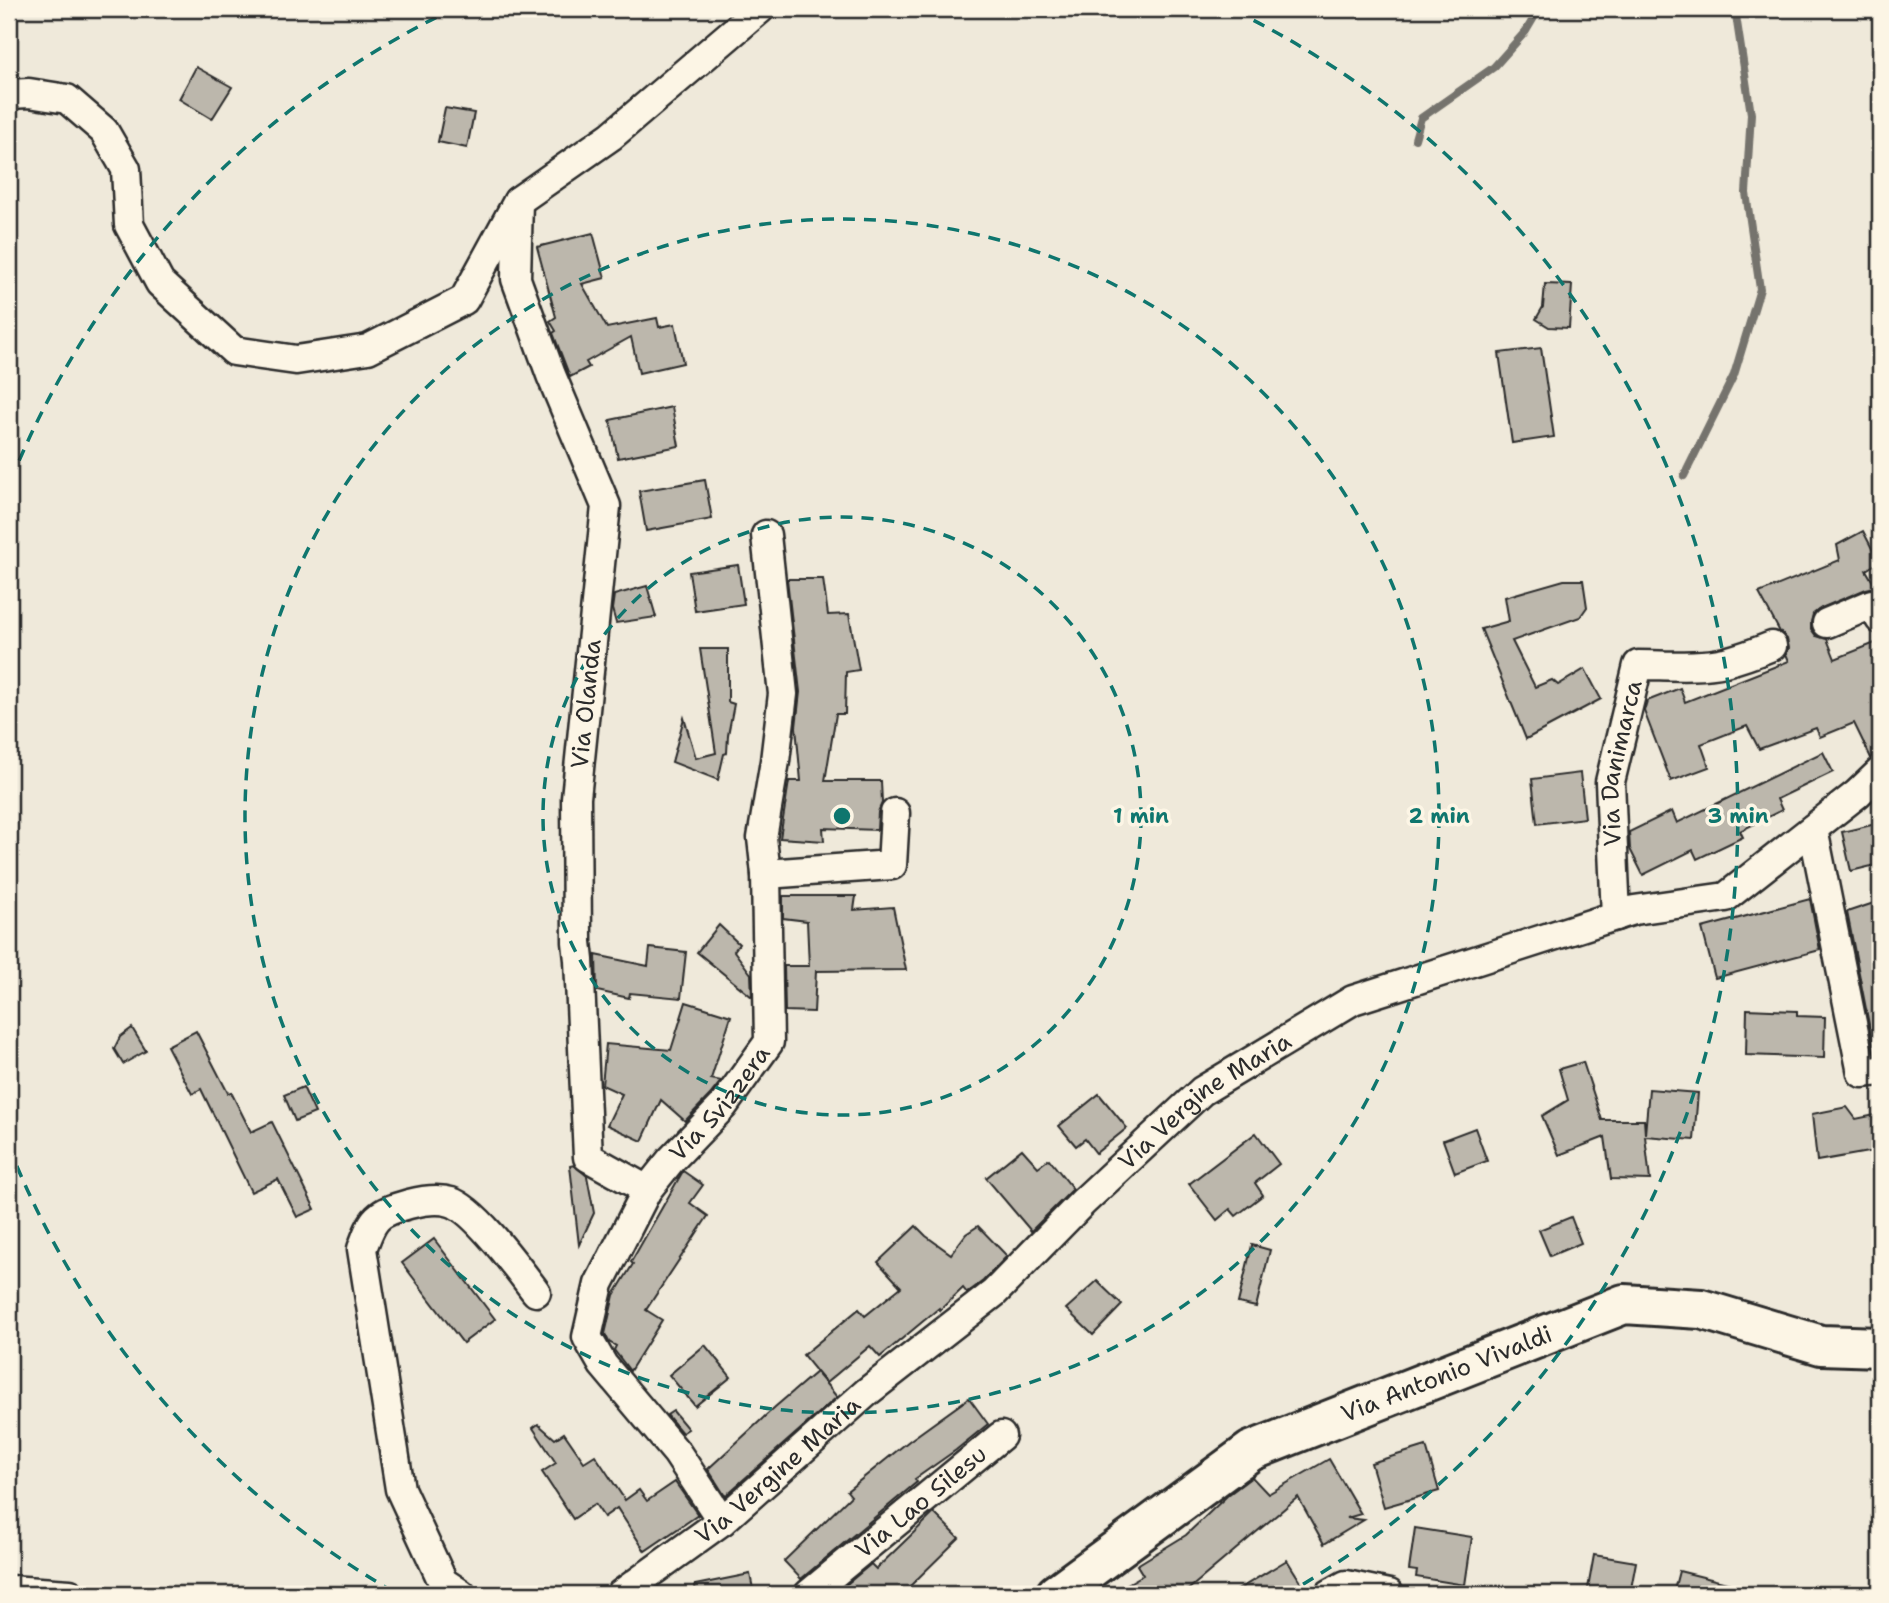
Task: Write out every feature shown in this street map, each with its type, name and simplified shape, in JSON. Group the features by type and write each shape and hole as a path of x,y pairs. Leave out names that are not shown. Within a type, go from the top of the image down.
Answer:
{"main road":[{"name":"Via Antonio Vivaldi","path":"1056,1594 1251,1451 1624,1304 1701,1309 1821,1345 1880,1347"}],"street":[{"path":"9,94 29,93 67,99 104,131 126,169 129,225 160,283 234,351 296,360 368,349 464,300 518,201 611,136 760,9"},
{"name":"Via Olanda","path":"518,201 516,279 551,375 606,506 576,798 577,943 588,1157 647,1191"},
{"name":"Via Svizzera","path":"722,1521 677,1454 603,1365 587,1337 599,1284 647,1191 671,1160 723,1106 769,1042 766,874 762,838 775,761 782,694 766,536"},
{"path":"1827,623 1872,604 1880,619"},
{"name":"Via Danimarca","path":"1616,916 1610,782 1638,665 1686,666 1723,663 1772,646"},
{"name":"Via Vergine Maria","path":"621,1594 722,1521 867,1392 994,1293 1083,1202 1202,1091 1353,1000 1634,910 1726,897 1857,794 1880,772"},
{"path":"766,874 892,865 895,813"},
{"path":"1813,829 1871,1072"},
{"path":"461,1594 443,1582 400,1489 362,1249 370,1225 386,1210 423,1201 452,1202 471,1215 507,1253 536,1292"},
{"name":"Via Lao Silesu","path":"809,1594 1001,1436"},
{"path":"1330,1594 1346,1585 1389,1594"},
{"path":"9,1590 70,1594"}],"building":[{"path":"196,67 232,87 212,119 179,99"},
{"path":"445,108 474,113 467,148 438,142"},
{"path":"593,233 605,278 582,284 607,328 657,318 659,327 675,324 683,363 639,373 631,337 586,362 589,367 570,377 553,333 556,331 550,321 556,317 537,247"},
{"path":"1545,284 1572,285 1569,328 1549,327 1536,319 1543,307"},
{"path":"1541,348 1554,437 1512,443 1499,353"},
{"path":"672,407 679,446 618,458 610,420"},
{"path":"705,480 712,519 646,531 639,491"},
{"path":"1863,531 1879,562 1866,570 1876,587 1821,608 1813,614 1811,629 1816,636 1827,639 1835,659 1880,641 1880,756 1871,758 1854,723 1820,737 1816,728 1759,749 1747,726 1701,744 1709,767 1671,781 1644,711 1647,701 1680,688 1685,702 1789,661 1786,654 1789,648 1787,639 1780,632 1759,593 1840,560 1837,545"},
{"path":"738,565 744,604 695,611 689,572"},
{"path":"787,579 823,579 828,615 849,614 859,670 846,672 845,714 836,714 825,781 881,781 882,803 878,812 877,830 823,828 824,841 780,838 789,781 801,781 796,727 800,692"},
{"path":"1564,580 1583,580 1587,607 1580,617 1512,641 1535,687 1552,680 1558,685 1585,669 1601,699 1526,739 1481,629 1509,621 1505,597"},
{"path":"647,586 656,617 616,623 612,609 614,595"},
{"path":"700,649 728,649 728,702 734,704 727,753 724,754 718,780 672,762 684,718 696,758 716,753"},
{"path":"1823,752 1833,772 1777,799 1782,810 1740,831 1743,837 1697,859 1693,850 1643,875 1630,849 1629,832 1672,811 1677,823"},
{"path":"1580,773 1585,818 1537,824 1532,779"},
{"path":"1880,823 1880,864 1851,871 1842,832"},
{"path":"783,896 856,896 854,910 893,907 906,970 816,971 814,1012 785,1011 784,966 809,966 807,921 783,918"},
{"path":"1810,899 1820,950 1715,978 1702,928"},
{"path":"1880,901 1880,1055 1875,1055 1847,912"},
{"path":"719,925 739,944 734,951 751,974 752,997 697,952"},
{"path":"650,948 686,952 681,998 630,993 629,998 597,991 596,955 648,966"},
{"path":"686,1002 731,1016 711,1079 721,1081 685,1121 661,1100 642,1141 607,1125 622,1094 602,1085 606,1044 671,1050"},
{"path":"1747,1009 1797,1011 1797,1016 1825,1017 1824,1058 1746,1055"},
{"path":"132,1028 146,1051 123,1064 114,1049 120,1037"},
{"path":"196,1031 251,1132 272,1122 315,1209 297,1217 278,1179 251,1192 201,1089 192,1094 167,1046"},
{"path":"1583,1062 1602,1120 1644,1120 1645,1134 1649,1089 1698,1093 1694,1140 1645,1136 1650,1180 1611,1179 1605,1137 1559,1155 1542,1116 1568,1100 1559,1069"},
{"path":"303,1087 315,1113 295,1121 284,1095"},
{"path":"1099,1094 1127,1128 1096,1153 1085,1139 1076,1146 1059,1126"},
{"path":"1847,1107 1856,1119 1880,1114 1880,1150 1817,1161 1812,1114"},
{"path":"1475,1128 1487,1161 1455,1173 1443,1140"},
{"path":"1256,1133 1279,1164 1255,1183 1263,1195 1236,1216 1230,1209 1217,1220 1189,1184"},
{"path":"1022,1149 1038,1167 1049,1159 1073,1189 1031,1231 986,1178"},
{"path":"574,1165 587,1176 594,1213 579,1245 570,1166"},
{"path":"683,1171 703,1185 690,1203 708,1216 646,1310 662,1320 630,1371 614,1350 616,1346 609,1342 605,1334 614,1295"},
{"path":"1571,1217 1581,1243 1550,1256 1539,1230"},
{"path":"916,1226 951,1254 966,1234 978,1226 1007,1256 983,1281 967,1293 963,1288 940,1310 939,1308 880,1357 870,1346 826,1383 803,1355 859,1309 865,1316 901,1287 878,1262"},
{"path":"434,1239 495,1319 463,1343 402,1263"},
{"path":"1252,1245 1270,1250 1256,1307 1238,1303"},
{"path":"1097,1281 1122,1305 1093,1335 1066,1309"},
{"path":"705,1345 731,1377 695,1406 669,1375"},
{"path":"816,1372 837,1397 725,1496 708,1469"},
{"path":"969,1398 988,1424 915,1479 917,1482 801,1579 784,1561 851,1496 847,1491 909,1441"},
{"path":"673,1411 688,1429 682,1433 667,1415"},
{"path":"538,1424 555,1439 564,1433 584,1462 595,1455 625,1500 639,1490 647,1501 675,1482 698,1515 645,1551 617,1508 604,1517 595,1504 573,1519 542,1472 556,1463 533,1428"},
{"path":"1426,1446 1439,1491 1384,1507 1371,1463"},
{"path":"1329,1459 1361,1514 1347,1518 1364,1520 1324,1544 1298,1497 1183,1594 1110,1594 1143,1575 1137,1565 1186,1535 1228,1495 1252,1477 1268,1494"},
{"path":"934,1513 959,1538 902,1594 835,1594 871,1564 876,1569"},
{"path":"1415,1528 1472,1537 1465,1585 1416,1577 1417,1571 1409,1570"},
{"path":"1594,1555 1636,1562 1630,1594 1587,1594"},
{"path":"1287,1560 1302,1584 1285,1594 1231,1594"},
{"path":"1679,1571 1743,1587 1742,1594 1673,1594"},
{"path":"750,1574 754,1594 696,1594 695,1585"}],"waterway":[{"path":"1415,139 1421,118 1494,67 1526,31 1539,9"},
{"path":"1684,476 1734,375 1760,289 1746,193 1751,114 1735,9"}]}
